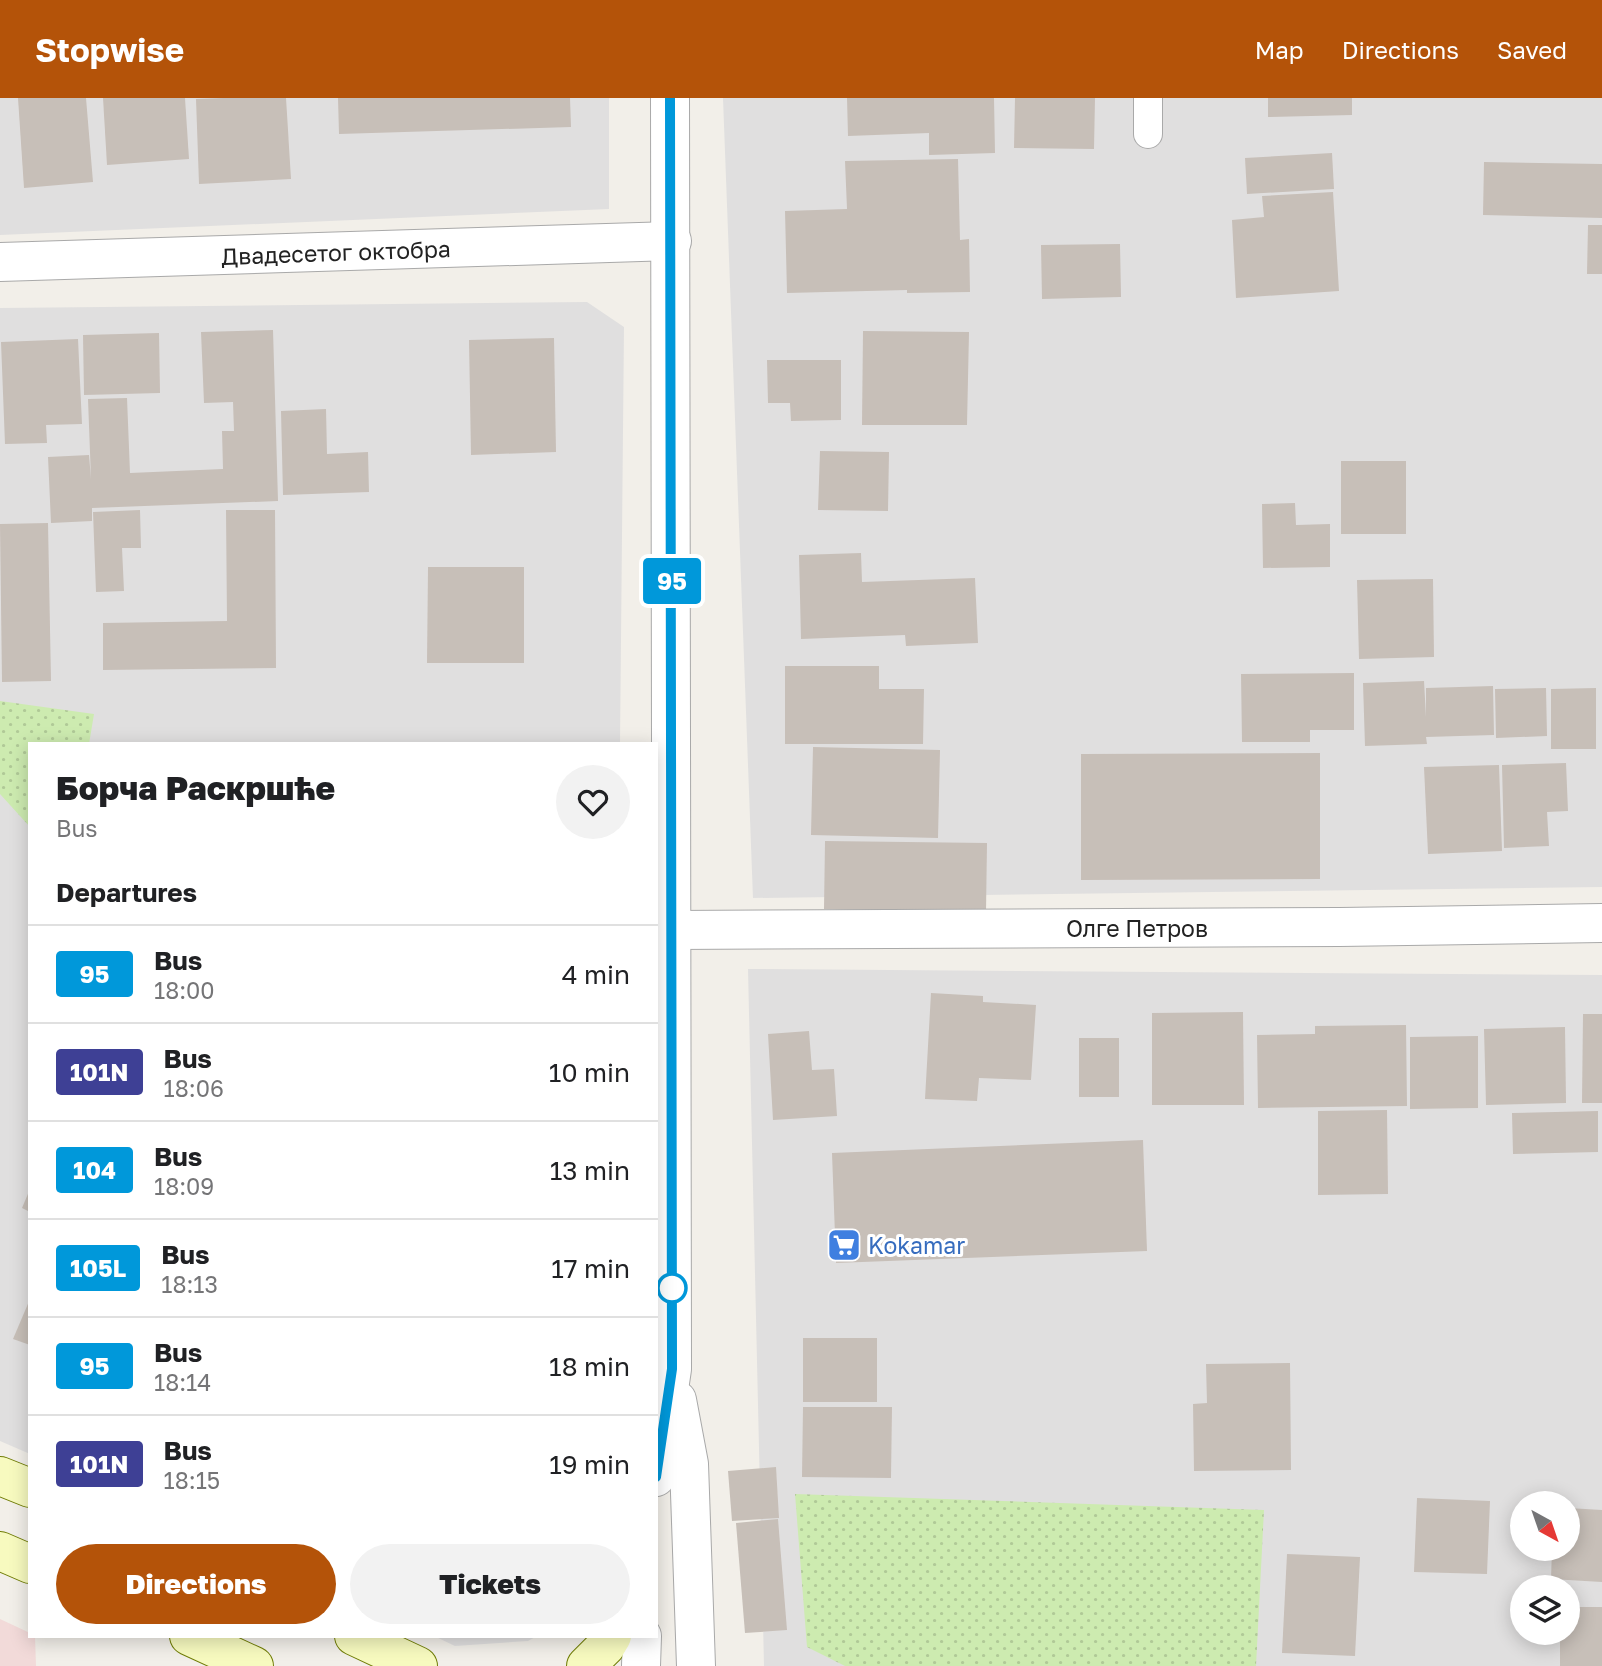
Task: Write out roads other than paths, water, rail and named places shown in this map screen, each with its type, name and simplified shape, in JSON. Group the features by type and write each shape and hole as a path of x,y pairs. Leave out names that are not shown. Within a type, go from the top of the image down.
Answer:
{"main road":[{"path":"0,1476 28,1487"},
{"path":"0,1551 28,1562"},
{"path":"193,1638 254,1666"},
{"path":"358,1638 418,1666"},
{"path":"586,1666 611,1638"}],"street":[{"path":"658,1464 672,1369 670,98"},
{"name":"Двадесетог октобра","path":"0,262 672,240"},
{"name":"Олге Петров","path":"673,930 1326,928 1602,923"},
{"path":"672,1369 689,1464 696,1666"},
{"path":"640,1666 642,1638"}],"lane":[{"path":"1148,98 1148,134"}],"place":[{"name":"Kokamar","path":"844,1245"}]}
